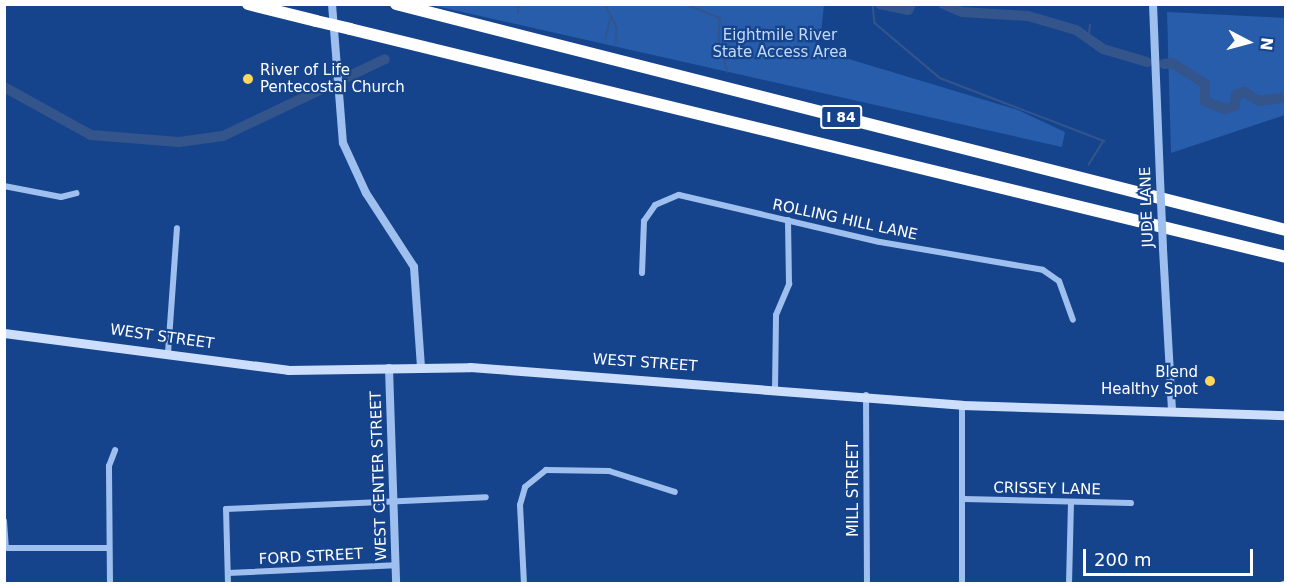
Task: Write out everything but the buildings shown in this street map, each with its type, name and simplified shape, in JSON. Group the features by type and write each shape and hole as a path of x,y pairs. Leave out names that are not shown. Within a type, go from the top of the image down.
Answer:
{"highway":[{"name":"I 84","path":"248,4 1237,245 1286,259"},
{"name":"I 84","path":"396,4 1286,230"}],"main road":[{"name":"WEST STREET","path":"4,333 288,370 421,367 866,395 962,405 1172,409 1286,415"}],"street":[{"path":"332,4 335,91 349,160 418,281 421,367"},
{"name":"JUDE LANE","path":"1153,4 1172,409"},
{"path":"4,186 61,197 77,193"},
{"name":"ROLLING HILL LANE","path":"642,273 644,221 670,196 1043,270 1059,281 1073,320"},
{"path":"775,389 776,315 789,284 788,220"},
{"path":"168,353 177,228"},
{"name":"WEST CENTER STREET","path":"389,368 396,584"},
{"name":"MILL STREET","path":"866,395 867,584"},
{"path":"962,405 964,499 962,584"},
{"path":"110,584 109,466 115,450"},
{"path":"524,584 520,505 525,487 546,470 609,471 675,492"},
{"path":"228,584 226,509 486,497"},
{"name":"CRISSEY LANE","path":"964,499 1131,503"},
{"path":"1069,584 1071,502"},
{"path":"4,521 5,548 108,548"},
{"name":"FORD STREET","path":"228,573 394,565"}],"green space":[{"name":"Eightmile River State Access Area","path":"431,5 824,5 819,50 1018,110 1065,132 1062,147"},
{"path":"1167,12 1285,18 1285,115 1171,153"}],"waterway":[{"path":"518,13 519,4"},
{"path":"605,4 617,28 616,44"},
{"path":"685,4 720,18 719,41 728,72"},
{"path":"743,4 750,4"},
{"path":"873,4 875,23 940,78 1104,141 1089,165"},
{"path":"880,4 908,10 911,4"},
{"path":"943,4 962,12 1028,16 1076,30 1103,49 1147,62"},
{"path":"605,39 610,20"},
{"path":"1088,40 1090,25"},
{"path":"4,87 91,135 179,142 223,136 385,59"},
{"path":"1164,64 1172,63 1205,84 1205,101 1225,109 1235,106 1236,95 1244,92 1259,101 1286,97"}],"place":[{"name":"River of Life Pentecostal Church","path":"248,79"},
{"name":"Blend Healthy Spot","path":"1210,381"}]}
